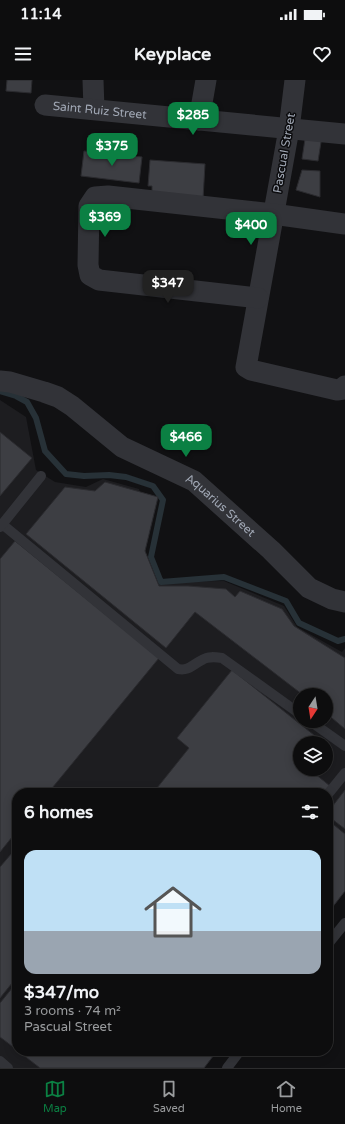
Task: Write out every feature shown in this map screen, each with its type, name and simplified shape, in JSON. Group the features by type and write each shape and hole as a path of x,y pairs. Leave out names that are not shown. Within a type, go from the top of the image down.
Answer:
{"street":[{"path":"93,80 94,109"},
{"path":"199,120 206,80"},
{"name":"Pascual Street","path":"295,80 289,129 246,367 251,370 337,390 344,389 345,386"},
{"name":"Saint Ruiz Street","path":"45,105 345,134"},
{"path":"258,298 99,280 90,275 88,265 89,206 95,197 108,196 273,214 345,224"},
{"name":"Aquarius Street","path":"0,381 10,382 58,397 72,406 122,447 194,481 271,550 309,588 332,599 345,602"}],"lane":[{"path":"41,476 1,526 178,668 184,670 190,669 203,659 212,657 222,658 293,709"},
{"path":"320,728 345,746"},
{"path":"333,788 345,773"},
{"path":"333,938 345,923"},
{"path":"227,1068 236,1056"},
{"path":"0,1061 8,1068"}],"shaded area":[{"path":"0,400 26,417 36,470 55,482 86,487 103,479 139,489 146,513 137,551 150,582 224,581 284,606 297,627 342,652 345,648 345,875 333,890 333,788 12,788 12,1056 200,1056 190,1068 0,1068"}],"building":[{"path":"7,80 32,80 31,93 6,91"},
{"path":"322,136 318,161 302,159 305,139"},
{"path":"84,151 142,157 139,183 81,176"},
{"path":"150,160 205,164 203,199 152,195 152,186 148,186"},
{"path":"302,170 320,171 320,197 296,190"},
{"path":"0,432 32,458 0,496"},
{"path":"105,482 158,497 145,551 159,586 188,586 226,589 235,597 240,591 282,609 294,626 345,658 345,729 333,719 333,688 294,688 195,612 166,648 26,534 65,487 95,491"},
{"path":"15,541 159,658 52,788 12,788 12,837 0,852 0,559"},
{"path":"232,670 293,718 293,728 305,728 315,736 293,736 293,776 318,776 330,786 329,788 157,788 189,748 177,738"},
{"path":"345,790 345,829 333,820 333,806"},
{"path":"333,824 345,834 345,891 333,907"},
{"path":"12,853 12,983 0,998 0,867"},
{"path":"12,988 12,1046 0,1037 0,1003"},
{"path":"24,1056 213,1056 204,1068 40,1068"}],"waterway":[{"path":"0,391 16,396 27,402 36,418 45,451 66,474 126,477 153,486 163,500 151,557 161,582 224,577 286,601 299,623 338,641 345,639"}]}
